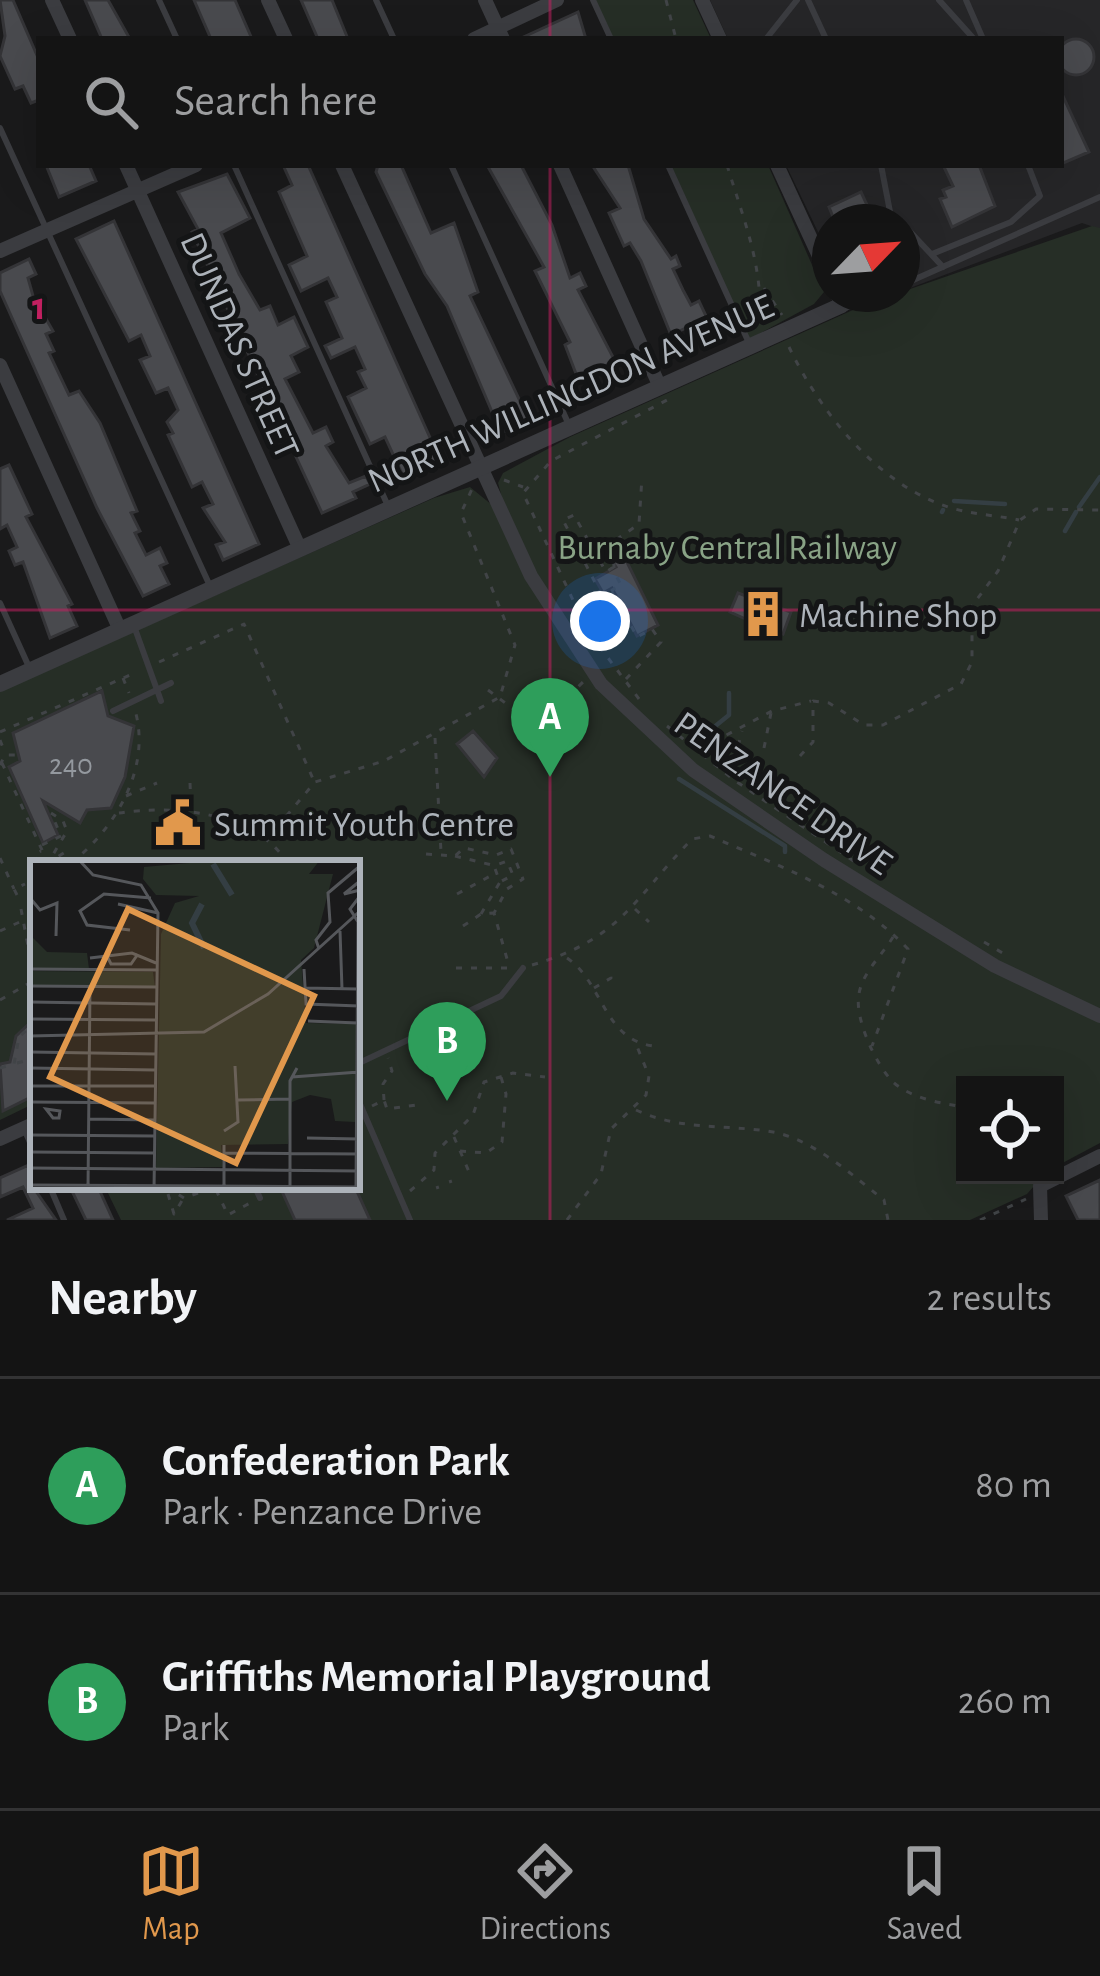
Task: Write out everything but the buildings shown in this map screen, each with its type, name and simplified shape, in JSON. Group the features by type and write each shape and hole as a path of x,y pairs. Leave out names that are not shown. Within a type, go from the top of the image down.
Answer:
{"street":[{"path":"52,0 69,36"},
{"path":"268,0 285,36"},
{"path":"485,0 500,34 557,0"},
{"path":"702,0 719,36"},
{"name":"DUNDAS STREET","path":"127,168 300,549"},
{"path":"0,251 189,168"},
{"name":"PENZANCE DRIVE","path":"343,168 480,468 573,648 657,740 726,794 995,966 1100,1016"},
{"path":"561,168 669,388"},
{"path":"779,168 812,240"},
{"name":"NORTH WILLINGDON AVENUE","path":"0,684 669,388 818,312"},
{"path":"0,365 126,627"},
{"path":"0,1139 28,1126"},
{"path":"1041,1220 1032,1198 1052,1178 1100,1156"}],"lane":[{"path":"159,0 175,36"},
{"path":"376,0 393,36"},
{"path":"593,0 610,36"},
{"path":"768,36 797,0"},
{"path":"808,0 825,36"},
{"path":"938,0 976,36"},
{"path":"967,0 978,36"},
{"path":"0,128 212,590"},
{"path":"235,168 390,509"},
{"path":"452,168 570,428"},
{"path":"669,168 751,346"},
{"path":"882,168 889,204"},
{"path":"932,254 1011,222 1040,196 1029,168"},
{"path":"920,277 1100,197"},
{"path":"920,243 944,267"},
{"path":"0,603 30,670"},
{"path":"126,627 161,701"},
{"path":"113,712 171,683"},
{"path":"360,1063 501,996 523,968"},
{"path":"360,1105 410,1220"},
{"path":"51,1190 64,1220"},
{"path":"256,1190 260,1198"}],"path":[{"path":"666,0 675,36"},
{"path":"761,284 787,330 790,350 829,414 897,480 961,511 1021,520"},
{"path":"524,488 551,460 664,406 669,388"},
{"path":"613,568 621,585 603,598 563,520 574,515 606,572 613,568 617,566 610,551 613,542 640,524 642,477"},
{"path":"500,478 524,488"},
{"path":"267,838 315,782 384,760 500,697 515,645 461,513 472,487"},
{"path":"524,488 528,512 570,599 643,706"},
{"path":"698,751 772,711 813,701 829,703 864,725 883,725 961,683 972,662 972,606 998,571 1021,520 1036,509 1100,510"},
{"path":"614,593 637,637 652,629 661,642 624,682"},
{"path":"159,662 244,624 315,782"},
{"path":"0,732 145,668"},
{"path":"74,860 92,847 126,796 141,735 123,678"},
{"path":"568,698 583,682 591,684"},
{"path":"488,689 520,714"},
{"path":"800,756 813,742 813,701"},
{"path":"764,748 772,711"},
{"path":"658,722 860,866"},
{"path":"738,746 742,729"},
{"path":"435,736 441,852"},
{"path":"0,740 5,755 1,764 46,860"},
{"path":"5,755 20,755"},
{"path":"126,796 158,783"},
{"path":"190,783 191,809"},
{"path":"117,813 191,809 267,838 285,860"},
{"path":"36,860 34,855 61,836 51,814 67,831 50,860"},
{"path":"455,968 523,968 566,958 606,934 634,908 692,839 710,836 828,890 908,950 872,1046"},
{"path":"455,856 464,848 496,855 511,849 523,879 507,889 494,913 509,968"},
{"path":"53,860 70,849"},
{"path":"426,854 441,852 495,869"},
{"path":"64,854 68,860"},
{"path":"0,858 15,892 25,884"},
{"path":"457,893 507,861 513,875 500,882 481,914 463,926"},
{"path":"495,869 500,882"},
{"path":"634,908 649,922"},
{"path":"21,909 30,953"},
{"path":"481,914 494,913"},
{"path":"0,932 24,920"},
{"path":"894,935 858,994 872,1046 893,1082 938,1104 956,1106"},
{"path":"984,942 1023,965"},
{"path":"566,958 609,1018 636,1044 650,1076 636,1109 611,1129 601,1174 566,1220"},
{"path":"591,989 611,978 610,970"},
{"path":"0,1000 30,983"},
{"path":"14,1064 19,1037 30,1027"},
{"path":"636,1044 653,1046"},
{"path":"384,1051 392,1072 382,1084 387,1109 416,1105"},
{"path":"0,1068 30,1060"},
{"path":"419,1187 434,1170 434,1154 473,1115 484,1082 500,1076 545,1076"},
{"path":"460,1151 486,1153 502,1142 506,1094 500,1076"},
{"path":"362,1110 384,1100"},
{"path":"636,1109 698,1127 776,1132 824,1156 885,1197 888,1220"},
{"path":"453,1136 470,1174"},
{"path":"167,1190 174,1214 184,1198"},
{"path":"167,1190 184,1198 212,1190"},
{"path":"216,1190 228,1215 260,1198"},
{"path":"980,1220 1032,1198"}],"shaded area":[{"path":"710,0 1100,0 1100,229 1082,223 920,284 920,204 812,204 812,219 787,168 1064,168 1064,36 727,36"}],"green space":[{"path":"593,0 693,0 710,36 610,36"},
{"path":"669,168 769,168 812,265 812,305 748,340"},
{"name":"Burnaby Central Railway","path":"1092,226 1100,228 1100,1143 1064,1162 1064,1076 956,1076 956,1184 1036,1184 1027,1194 970,1220 121,1220 106,1190 360,1190 360,860 30,860 30,1105 0,1120 0,691 434,498 470,487 492,505 502,498 498,483 503,473 570,437 848,312 920,312 920,286"}],"waterway":[{"path":"1079,507 1100,477"},
{"path":"954,501 1005,504"},
{"path":"1065,531 1076,512"},
{"path":"698,740 729,715 729,693"},
{"path":"679,779 785,846 785,852"}],"place":[{"name":"Machine Shop","path":"763,614"},
{"name":"Confederation Park","path":"550,777"},
{"name":"Summit Youth Centre","path":"178,823"},
{"name":"Griffiths Memorial Playground","path":"447,1101"}]}
